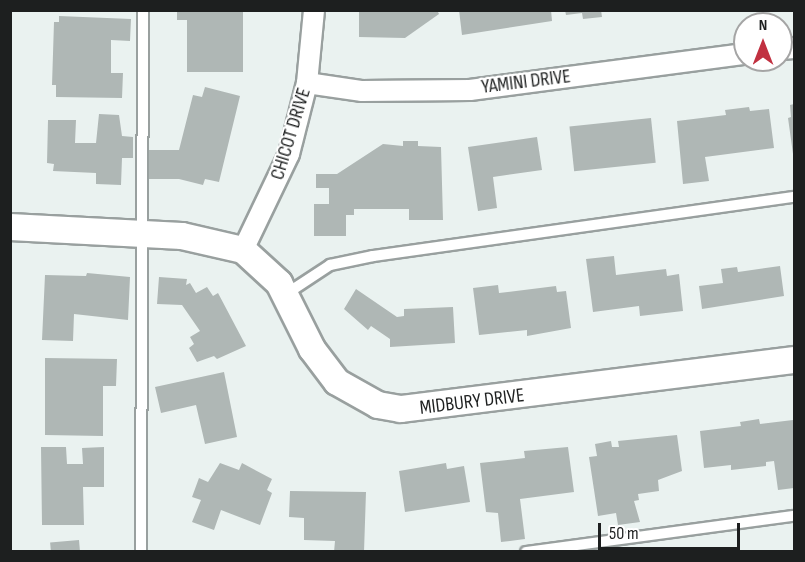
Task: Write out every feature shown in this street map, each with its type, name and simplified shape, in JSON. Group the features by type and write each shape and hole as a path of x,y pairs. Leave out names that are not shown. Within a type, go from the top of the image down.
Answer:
{"street":[{"name":"CHICOT DRIVE","path":"243,250 289,154 307,83 314,10"},
{"name":"YAMINI DRIVE","path":"307,83 362,92 470,90 733,56"},
{"name":"MIDBURY DRIVE","path":"10,226 217,241 243,250 263,265 286,294 312,349 337,382 378,405 400,409 795,360"}],"lane":[{"path":"141,552 140,234 143,10"},
{"path":"286,294 330,265 373,256 795,197"},
{"path":"526,552 795,516"}],"building":[{"path":"177,10 243,10 243,72 187,72 187,20 177,20"},
{"path":"359,10 437,10 439,14 405,38 359,37"},
{"path":"459,10 551,10 552,21 462,35"},
{"path":"565,10 601,10 602,17 583,19 582,13 566,15"},
{"path":"59,16 131,19 130,41 111,40 111,73 123,73 122,98 56,97 56,85 52,85 54,22 59,22"},
{"path":"205,87 240,96 219,182 205,179 203,185 179,179 149,179 149,150 179,150 193,95 202,97"},
{"path":"794,104 793,154 788,118 791,117 790,105"},
{"path":"749,107 750,111 769,109 774,148 705,157 709,181 683,184 677,121 726,115 725,110"},
{"path":"99,114 119,115 122,136 133,137 133,158 122,158 121,185 96,184 96,173 53,171 54,164 47,163 48,120 76,120 75,143 96,143"},
{"path":"651,118 656,163 574,171 569,127"},
{"path":"537,137 542,170 493,177 497,208 478,211 468,147"},
{"path":"403,141 418,141 418,146 441,147 443,220 409,220 409,209 354,209 354,215 346,215 346,236 314,236 314,204 329,204 329,188 316,188 316,174 337,174 383,144 403,146"},
{"path":"614,256 616,275 666,269 667,276 679,274 683,311 640,316 639,306 593,312 586,259"},
{"path":"780,266 784,296 702,309 699,286 723,283 721,269 737,267 738,272"},
{"path":"87,273 130,277 128,320 74,314 73,341 42,340 45,275 86,276"},
{"path":"159,277 187,279 186,285 190,283 196,293 207,287 213,296 218,293 246,346 217,359 214,356 197,362 189,348 194,344 190,337 200,331 182,305 157,304"},
{"path":"498,285 499,293 556,286 557,292 566,291 571,328 527,336 527,330 479,335 473,288"},
{"path":"356,289 397,317 404,316 404,309 453,307 455,343 390,347 390,339 371,326 368,330 344,309"},
{"path":"45,358 117,359 116,386 103,386 103,436 45,435"},
{"path":"224,372 237,437 205,444 196,405 161,413 155,387"},
{"path":"759,419 760,424 793,420 794,488 778,490 774,461 766,462 766,466 731,470 731,465 704,468 700,431 741,426 740,422"},
{"path":"677,435 682,471 658,480 659,491 638,494 639,500 634,501 640,522 618,525 616,513 598,516 589,457 597,456 595,444 611,441 612,447 619,447 618,441"},
{"path":"41,447 66,447 67,464 83,464 82,448 104,447 104,487 83,487 84,525 42,525"},
{"path":"568,447 574,492 520,499 525,539 501,542 498,513 486,512 480,463 525,458 524,451"},
{"path":"220,463 239,470 242,463 272,479 267,490 272,493 260,525 221,510 214,530 192,522 201,500 192,497 199,478 208,482"},
{"path":"446,463 447,469 464,466 470,502 405,512 399,471"},
{"path":"290,491 366,492 364,552 334,552 335,541 304,540 304,518 289,517"},
{"path":"79,540 80,552 51,552 50,543"}]}
